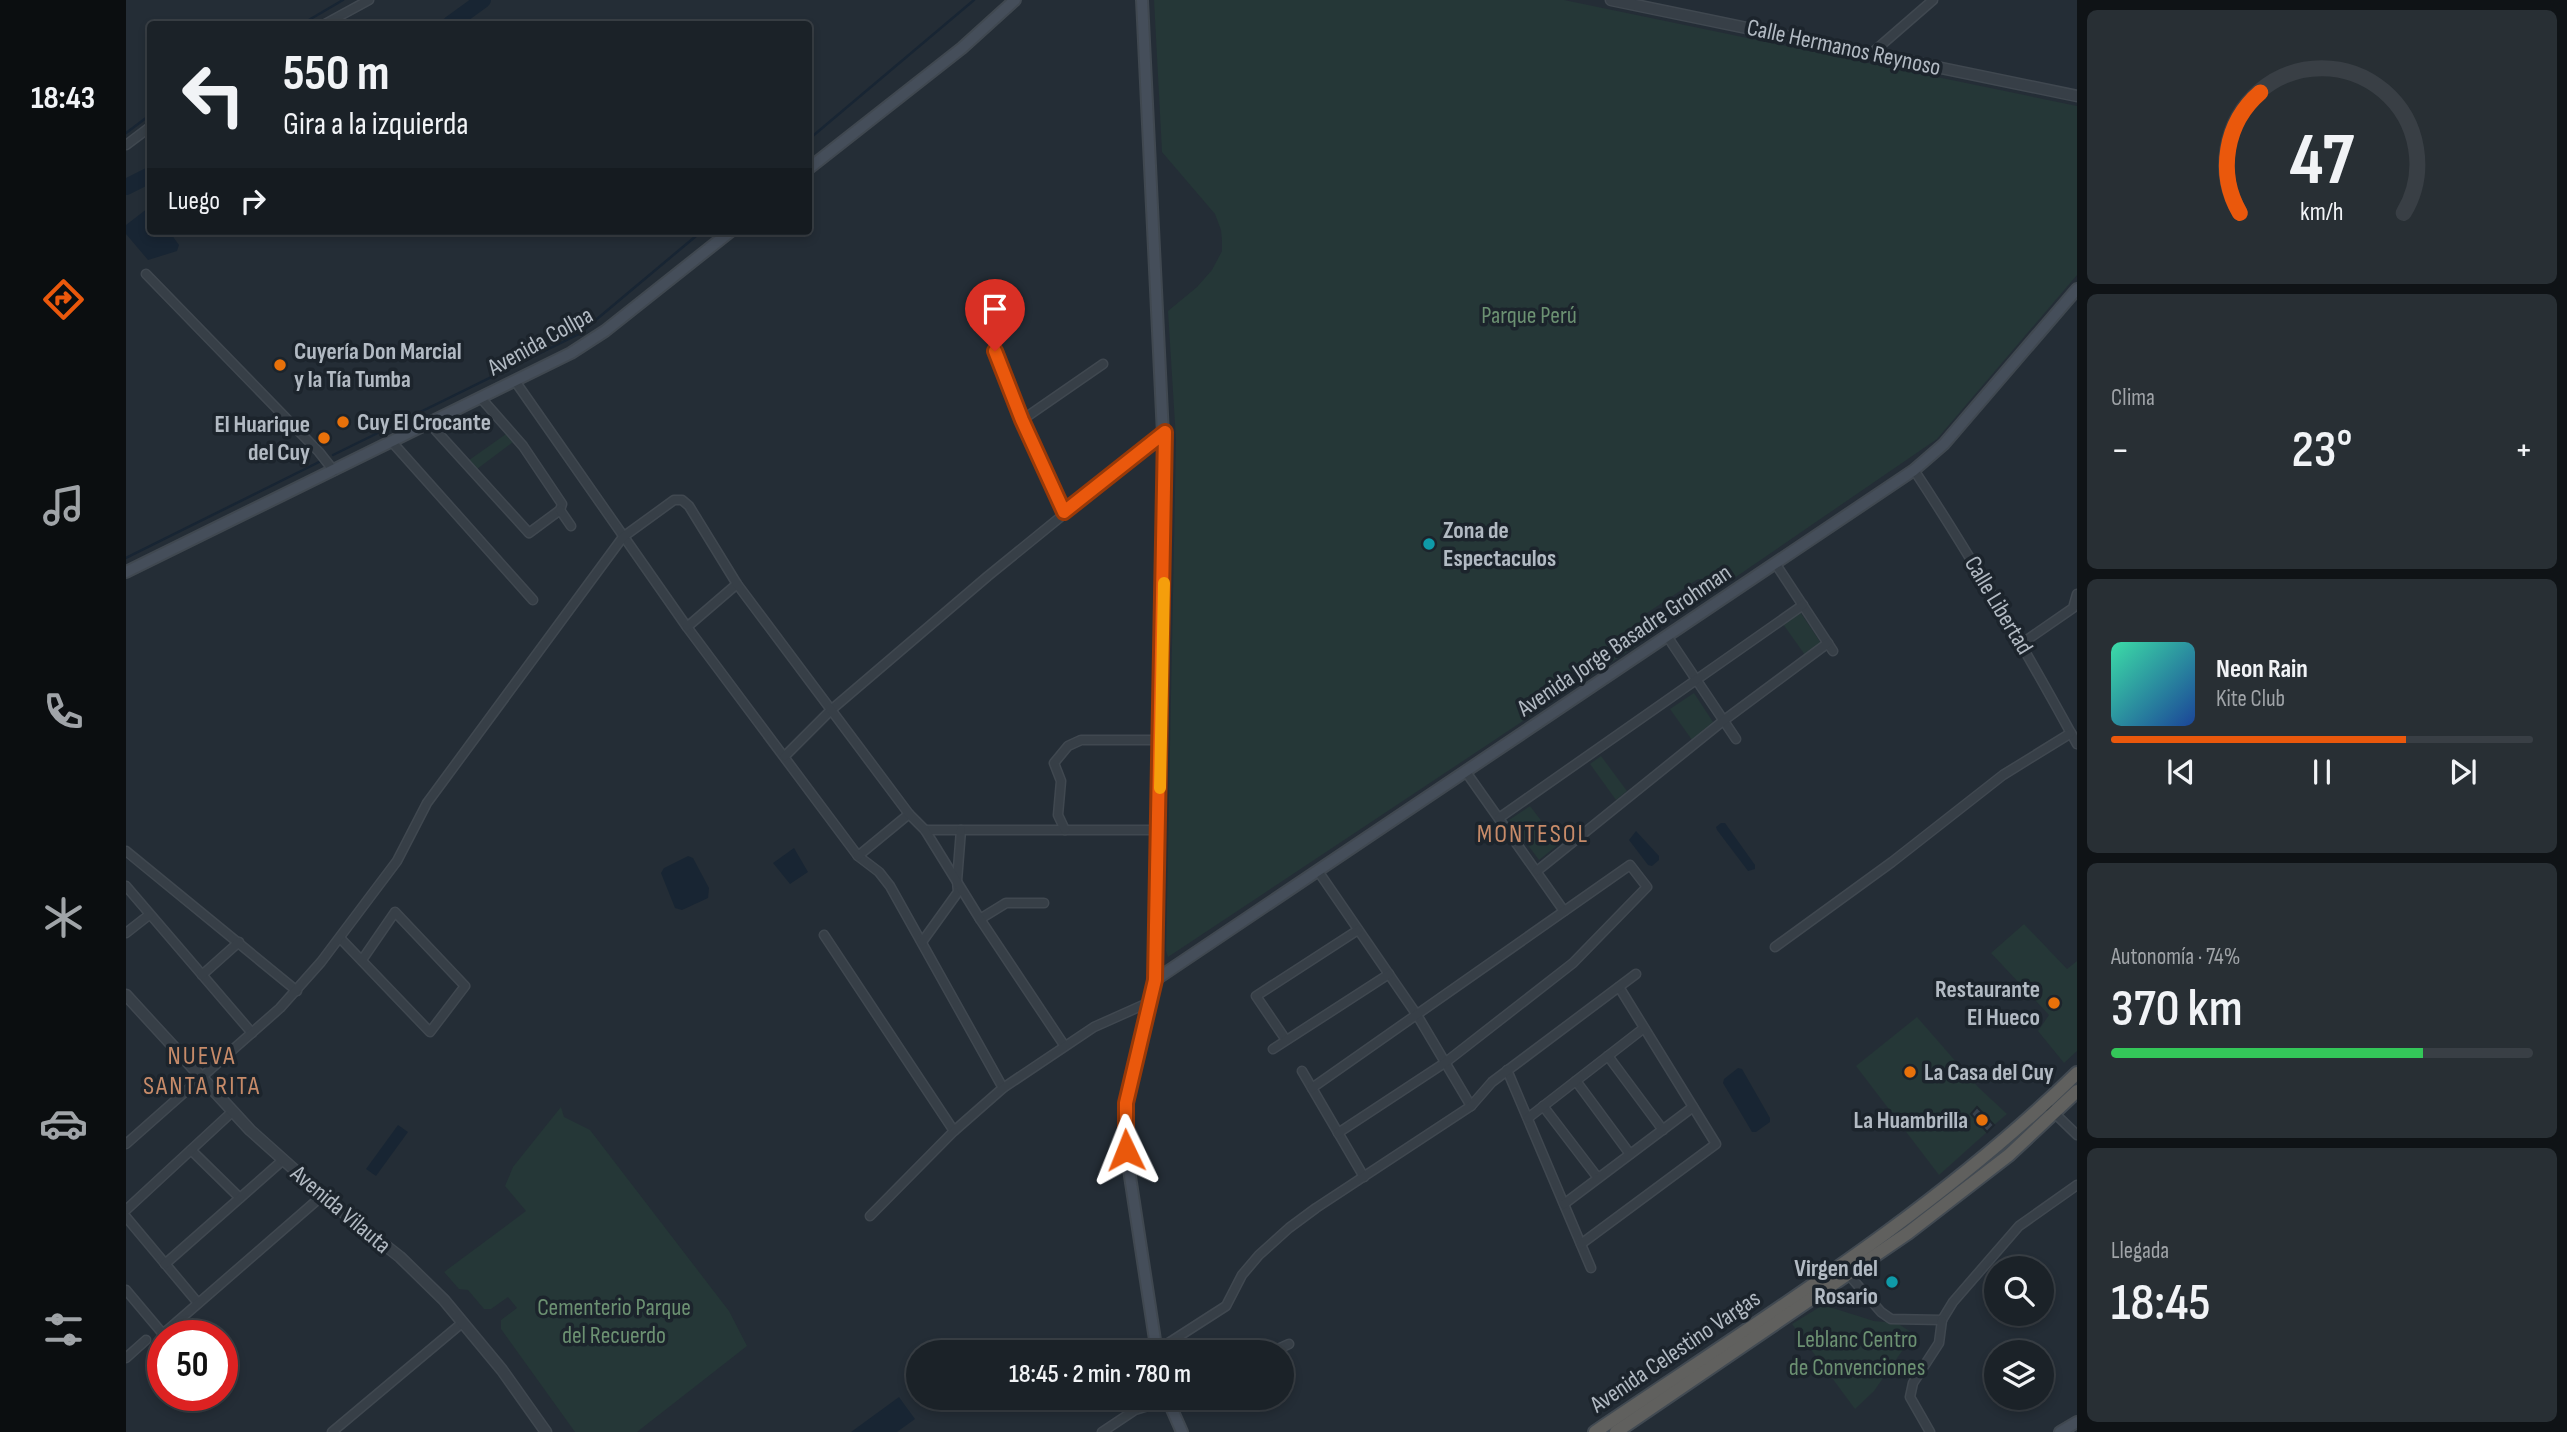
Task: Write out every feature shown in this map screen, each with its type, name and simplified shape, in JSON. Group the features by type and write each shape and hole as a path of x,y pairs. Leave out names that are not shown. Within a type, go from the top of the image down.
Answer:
{"highway":[{"name":"Avenida Celestino Vargas","path":"1822,1285 1848,1275 1971,1186 2050,1108 2077,1073"},
{"name":"Avenida Celestino Vargas","path":"1595,1432 1634,1413 1822,1285 2050,1108 2077,1091"},
{"name":"Avenida Celestino Vargas","path":"1616,1432 1634,1413"}],"main road":[{"path":"812,166 962,48 1015,0"},
{"path":"1142,0 1165,432 1160,831 1155,980 1126,1103 1125,1124 1126,1150 1154,1340"},
{"name":"Avenida Collpa","path":"126,572 589,343 725,235"},
{"name":"Avenida Jorge Basadre Grohman","path":"1155,980 1914,470 1944,444 2077,289"},
{"path":"1173,1410 1182,1432"},
{"path":"2060,1432 2077,1422"}],"street":[{"path":"330,21 369,0"},
{"name":"Calle Hermanos Reynoso","path":"1611,0 2077,96"},
{"path":"1872,53 1933,0"},
{"path":"126,145 147,129"},
{"path":"146,274 319,452 334,471"},
{"path":"995,351 1022,420 1064,512"},
{"path":"1022,420 1103,364"},
{"path":"515,381 687,627 858,856 885,879 1003,1088"},
{"path":"429,423 525,532 532,531 559,510 562,504 523,446 480,397"},
{"path":"785,756 831,710 1064,512 1165,432"},
{"path":"392,442 533,600"},
{"name":"Calle Libertad","path":"1914,470 1966,549 2077,744"},
{"path":"126,1144 297,991 397,860 427,803 623,537 674,500 682,500 689,506 737,584 909,814 925,830 980,919 1064,1045"},
{"path":"559,510 571,526"},
{"path":"1537,871 1723,721 1830,647 1775,563"},
{"path":"687,627 737,584"},
{"path":"2021,644 2074,608 2077,594"},
{"path":"1499,818 1803,606"},
{"path":"1667,636 1735,739"},
{"path":"1775,947 1892,862 2003,775 2071,733"},
{"path":"1065,830 1058,815 1061,789 1054,763 1068,746 1081,740 1161,740"},
{"path":"1466,772 1564,911"},
{"path":"858,856 909,814"},
{"path":"925,830 1160,831"},
{"path":"922,942 958,892 961,830"},
{"path":"126,851 297,991"},
{"path":"1312,1088 1630,865 1647,887 1573,962 1446,1062 1338,1133"},
{"path":"1318,871 1417,1015 1471,1106"},
{"path":"126,886 252,1033"},
{"path":"980,919 1006,903 1044,903"},
{"path":"340,938 430,1032 465,986 395,912 362,960"},
{"path":"126,933 149,915"},
{"path":"1286,1040 1256,996 1358,930"},
{"path":"824,935 954,1131"},
{"path":"202,975 239,942"},
{"path":"1273,1049 1389,974"},
{"path":"1174,1340 1226,1306 1242,1275 1259,1255 1316,1208 1471,1106 1492,1082 1507,1070 1636,974"},
{"path":"1581,1244 1716,1143 1619,987"},
{"name":"Avenida Vilauta","path":"126,995 232,1112 323,1195 421,1276 502,1370 546,1432"},
{"path":"870,1216 954,1131 1003,1088 1064,1045 1114,1016 1150,1002"},
{"path":"1528,1118 1644,1028"},
{"path":"1608,1056 1663,1130"},
{"path":"1507,1070 1591,1268"},
{"path":"1302,1072 1364,1177"},
{"path":"1576,1081 1630,1154"},
{"path":"1543,1106 1598,1178"},
{"path":"1564,1204 1693,1107"},
{"path":"2050,1108 2077,1135"},
{"path":"126,1210 232,1112"},
{"path":"191,1150 240,1198"},
{"path":"165,1264 283,1160"},
{"path":"1930,1432 1910,1397 1913,1383 1939,1343 1942,1320 1954,1302 2019,1226 2077,1185"},
{"path":"126,1290 163,1334 323,1195"},
{"path":"126,1217 198,1303"},
{"path":"1848,1275 1881,1312 1891,1319 1942,1320"},
{"path":"332,1432 462,1322"},
{"path":"126,1358 146,1340"},
{"path":"1102,1432 1135,1410"}],"green space":[{"name":"Parque Perú","path":"1154,0 1564,0 2077,106 2077,275 1937,439 1727,583 1698,579 1644,615 1636,646 1168,957 1176,440 1168,311 1197,287 1212,270 1222,251 1222,241 1215,214 1162,152"},
{"path":"506,434 513,442 473,472 465,463"},
{"path":"1800,612 1821,643 1805,655 1783,624"},
{"path":"1694,693 1713,722 1692,740 1670,709"},
{"path":"1601,756 1627,791 1616,800 1590,764"},
{"path":"1530,806 1559,844 1539,860 1509,820"},
{"path":"2024,924 2067,969 2077,961 2077,1051 2064,1063 2038,1031 2049,1015 1991,953"},
{"path":"1917,1017 1978,1087 2007,1114 1994,1125 1977,1107 1971,1114 1987,1132 1939,1175 1856,1066"},
{"name":"Cementerio Parque del Recuerdo","path":"561,1107 564,1117 590,1130 729,1311 747,1346 637,1432 575,1432 501,1329 501,1320 517,1308 508,1297 491,1309 484,1309 468,1290 459,1289 444,1272 526,1211 505,1186 513,1167"},
{"name":"Leblanc Centro de Convenciones","path":"1823,1305 1874,1321 1897,1323 1914,1334 1874,1391 1855,1409 1792,1324"}],"water":[{"path":"147,209 147,235 172,235 179,245 177,251 148,260 126,234 126,225"},
{"path":"1725,823 1755,865 1755,869 1748,871 1717,830 1716,827"},
{"path":"1636,831 1659,856 1659,860 1652,866 1648,865 1629,840"},
{"path":"794,848 808,872 790,884 773,863"},
{"path":"688,856 693,858 709,888 708,898 682,910 675,908 661,873 664,868"},
{"path":"1738,1068 1742,1069 1770,1118 1770,1122 1756,1132 1752,1132 1723,1083 1724,1079"},
{"path":"398,1125 408,1132 376,1176 366,1169"},
{"path":"899,1397 915,1419 897,1432 851,1432"}],"building":[{"name":"La Huambrilla","path":"1977,1107 1994,1125 1987,1132 1971,1114"}],"waterway":[{"path":"307,21 343,0"},
{"path":"454,21 483,0"},
{"path":"812,137 974,0"},
{"path":"126,133 147,117"},
{"path":"126,187 147,176"},
{"path":"333,455 579,334 697,235"},
{"path":"126,558 321,461"}],"slow traffic":[{"path":"1160,788 1164,583"}],"place":[{"name":"Cuyería Don Marcial y la Tía Tumba","path":"280,365"},
{"name":"Cuy El Crocante","path":"343,422"},
{"name":"El Huarique del Cuy","path":"324,438"},
{"name":"Zona de Espectaculos","path":"1429,544"},
{"name":"Restaurante El Hueco","path":"2054,1003"},
{"name":"La Casa del Cuy","path":"1910,1072"},
{"name":"La Huambrilla","path":"1982,1120"},
{"name":"Virgen del Rosario","path":"1892,1282"}],"district":[{"name":"MONTESOL","path":"1533,833"},
{"name":"NUEVA SANTA RITA","path":"202,1070"}],"route":[{"path":"995,351 1022,420 1064,512 1165,432 1160,831 1155,980 1139,1038 1126,1103 1126,1150"}]}
